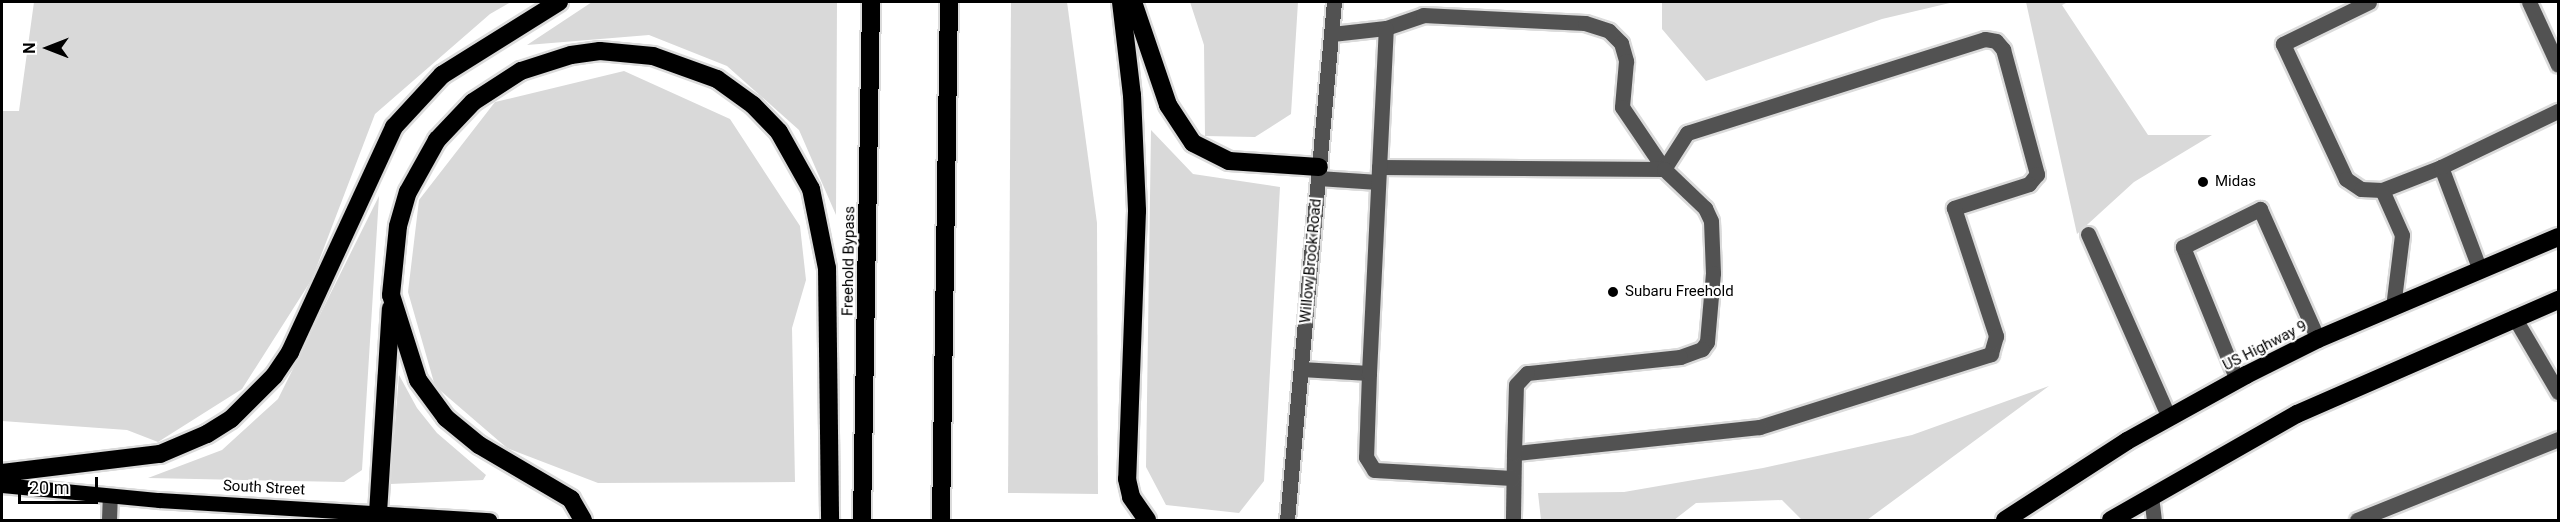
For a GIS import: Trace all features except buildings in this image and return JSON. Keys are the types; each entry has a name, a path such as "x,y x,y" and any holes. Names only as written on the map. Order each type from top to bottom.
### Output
{"highway":[{"path":"2,473 160,454 207,434 231,419 267,384 290,352 380,152 418,97 469,55 559,2"},
{"name":"Freehold Bypass","path":"862,520 871,2"},
{"path":"941,520 949,2"},
{"path":"1121,2 1132,95 1137,211 1127,479 1131,497 1147,520"},
{"path":"1133,2 1168,105 1193,143 1229,160 1319,173"},
{"path":"378,513 391,295 398,226 408,192 436,140 473,102 521,71 571,55 624,51 653,56 696,69 736,92 753,105 792,151 814,199 827,268 830,520"},
{"name":"US Highway 9","path":"2005,520 2169,418 2237,380 2318,339 2480,270 2557,234"},
{"path":"391,295 418,380 446,418 486,450 571,500 583,520"},
{"path":"2110,520 2297,414 2514,317 2559,300"}],"main road":[{"name":"South Street","path":"2,485 110,496 489,520"}],"street":[{"name":"Willow Brook Road","path":"1287,520 1335,2"},
{"path":"2369,2 2283,44 2346,179 2361,189 2382,190 2441,167 2559,111"},
{"path":"2529,2 2559,65"},
{"path":"1332,34 1386,28 1423,15 1585,23 1610,31 1621,43 1626,61 1622,107 1664,169 1705,208 1711,221 1714,254 1707,342 1692,354 1680,357 1527,373 1515,385 1513,520"},
{"path":"1386,28 1366,457 1374,470 1513,478"},
{"path":"1514,453 1759,428 1988,357 1996,348 1996,336 1954,208 2029,184 2037,174 2002,49 1996,41 1985,39 1687,133 1664,169"},
{"path":"2441,167 2480,270"},
{"path":"1319,173 1378,175 1664,169"},
{"path":"2382,190 2402,235 2393,307"},
{"path":"2237,380 2183,247 2259,209 2318,339"},
{"path":"2088,234 2169,418"},
{"path":"2514,317 2559,393"},
{"path":"1301,369 1369,374"},
{"path":"2357,520 2559,440"},
{"path":"109,520 110,496"},
{"path":"2151,496 2154,520"}],"shaded area":[{"path":"34,2 511,2 490,14 375,114 312,279 242,389 158,442 127,430 2,421 2,111 19,111"},
{"path":"592,2 837,2 836,215 799,130 727,66 649,35 527,45"},
{"path":"1011,2 1067,2 1097,223 1098,494 1008,493"},
{"path":"1190,2 1298,2 1291,114 1255,137 1205,136 1204,45"},
{"path":"1662,2 1954,2 1882,19 1706,81 1662,29"},
{"path":"2026,2 2068,2 2062,5 2148,135 2212,135 2134,182 2077,234"},
{"path":"624,71 730,119 800,226 806,280 792,328 795,482 598,483 507,448 435,386 408,292 419,200 495,102"},
{"path":"1151,130 1193,174 1280,187 1264,481 1239,513 1166,505 1146,467"},
{"path":"379,196 362,470 344,482 148,478 222,450 278,399"},
{"path":"399,375 417,408 437,433 486,475 483,480 390,484"},
{"path":"2049,386 1867,520 1802,520 1782,500 1696,503 1674,520 1541,520 1538,493 1624,492 1763,468 1912,435"}],"place":[{"name":"Midas","path":"2203,182"},
{"name":"Subaru Freehold","path":"1613,292"}]}
